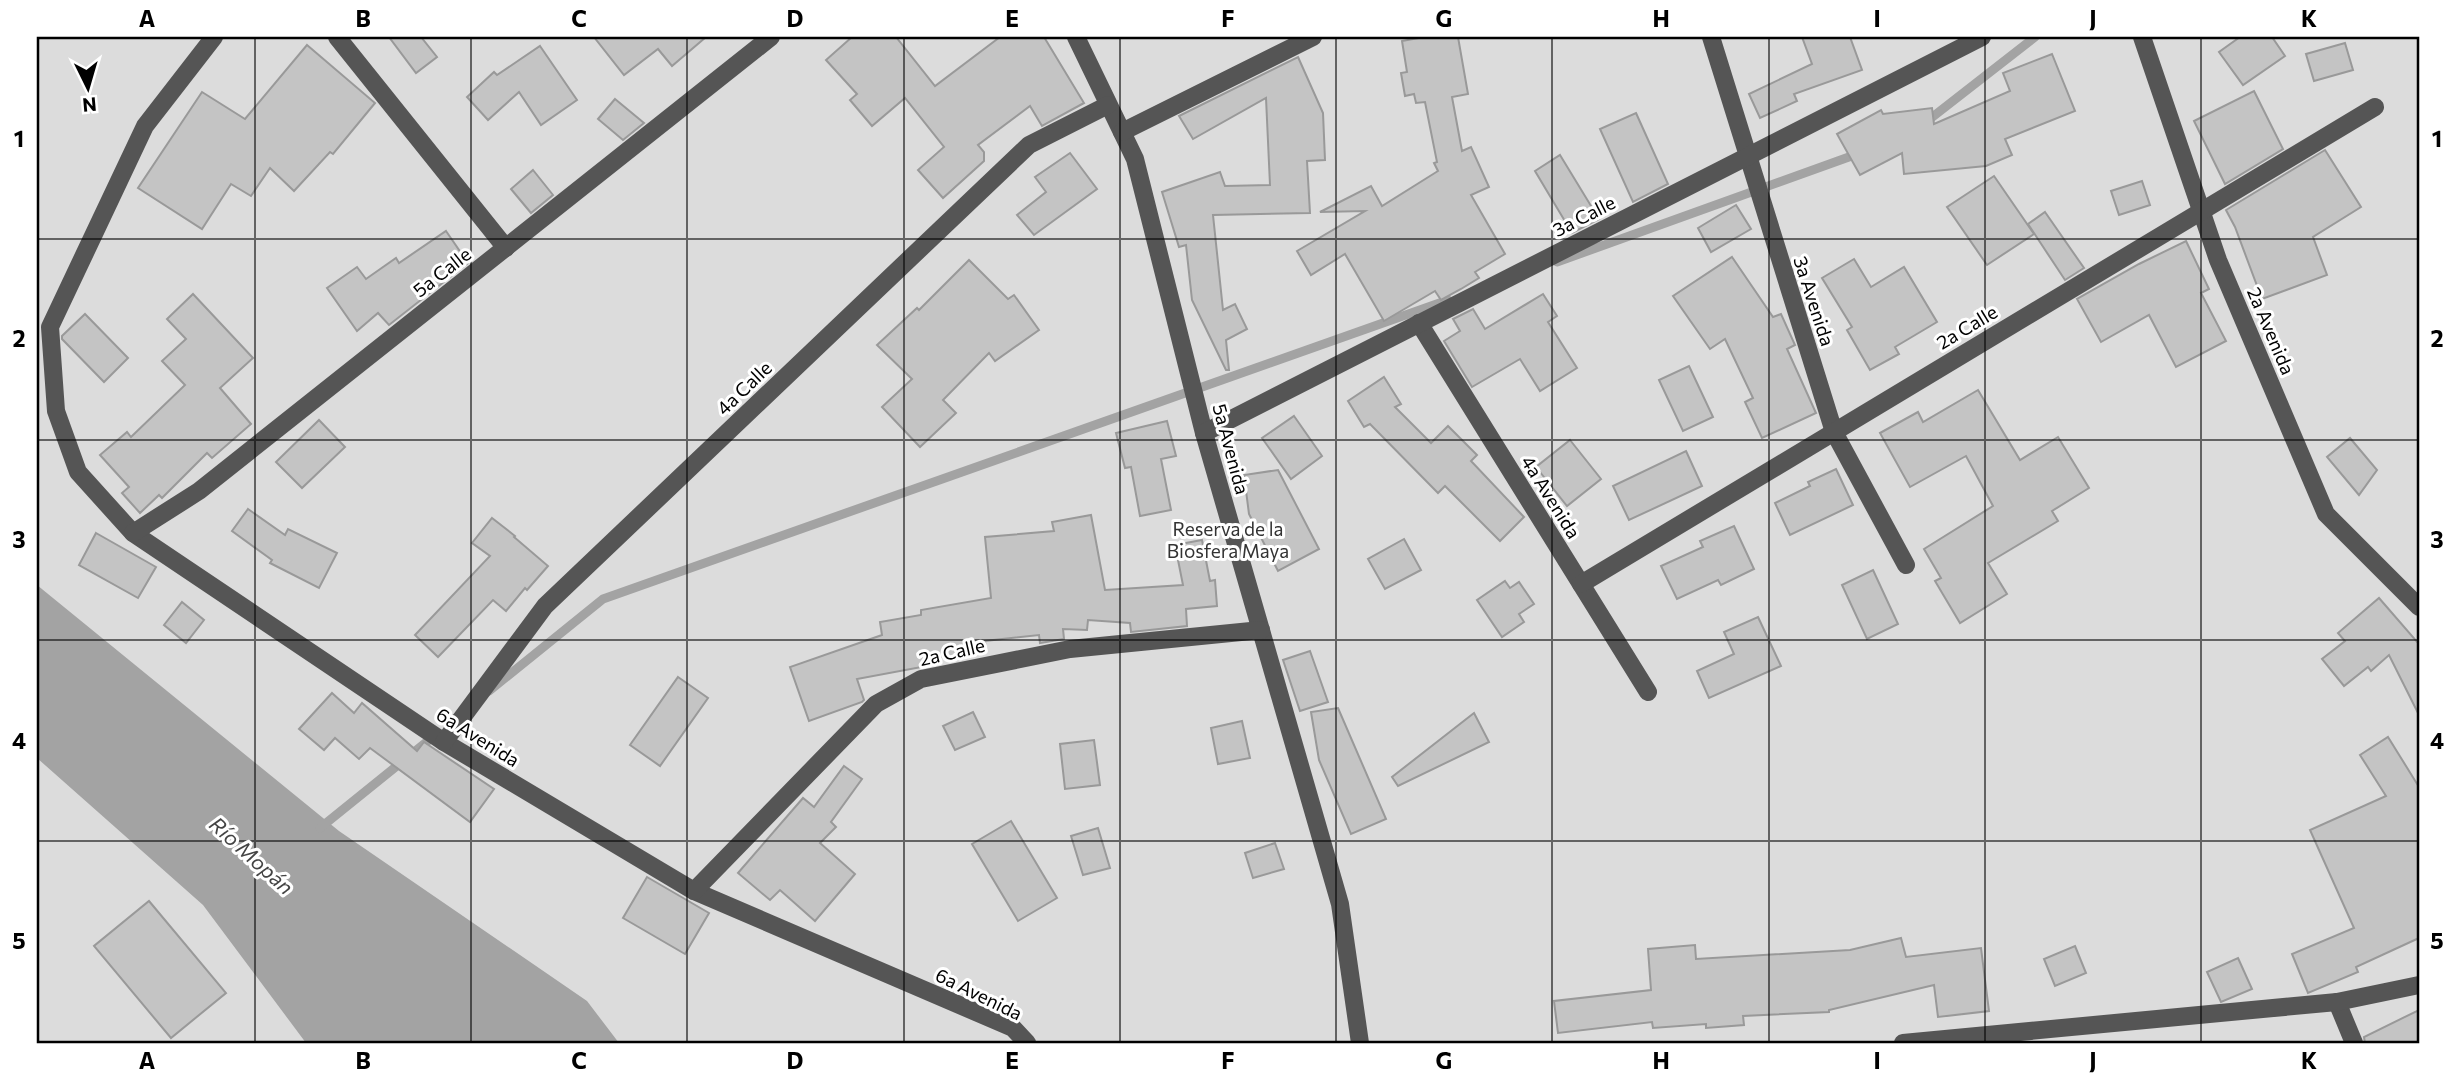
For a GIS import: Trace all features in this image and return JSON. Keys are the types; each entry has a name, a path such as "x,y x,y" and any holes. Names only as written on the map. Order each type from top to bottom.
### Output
{"street":[{"name":"6a Avenida","path":"214,37 145,126 50,327 56,411 78,472 133,533 444,742 694,891 1013,1028 1027,1043"},
{"path":"337,37 506,248"},
{"name":"5a Calle","path":"133,533 199,491 771,37"},
{"name":"5a Avenida","path":"1076,37 1135,159 1204,433 1340,904 1360,1043"},
{"path":"1122,132 1313,37"},
{"name":"3a Avenida","path":"1711,37 1834,432 1906,565"},
{"name":"3a Calle","path":"1204,433 1982,37"},
{"name":"2a Avenida","path":"2142,37 2218,260 2326,514 2419,607"},
{"name":"4a Calle","path":"444,742 555,596 1029,145 1108,104"},
{"name":"2a Calle","path":"1581,584 2375,107"},
{"name":"4a Avenida","path":"1419,323 1648,692"},
{"name":"2a Calle","path":"694,891 876,704 921,679 1070,649 1261,630"},
{"path":"1903,1043 2337,1002 2419,985"},
{"path":"2337,1002 2354,1043"}],"green space":[{"name":"Reserva de la Biosfera Maya","path":"37,37 2419,37 2419,1043 37,1043"}],"water":[{"name":"Río Mopán","path":"37,585 339,831 587,1001 619,1043 306,1043 203,905 37,758"}],"building":[{"path":"389,37 421,37 437,57 416,73"},
{"path":"594,37 706,37 672,66 658,49 624,75"},
{"path":"852,37 896,37 935,86 1000,37 1044,37 1084,103 1042,126 1030,106 978,145 984,152 984,161 943,198 918,170 944,147 905,98 872,126 850,100 857,94 826,60"},
{"path":"1424,37 1458,37 1468,94 1452,97 1462,151 1471,147 1489,187 1471,195 1505,254 1475,272 1479,278 1461,289 1441,300 1435,291 1384,321 1345,254 1311,275 1297,251 1365,211 1320,212 1371,186 1382,206 1438,171 1434,163 1437,162 1425,102 1416,103 1414,94 1405,96 1401,73 1407,72 1402,41"},
{"path":"1802,37 1850,37 1862,70 1794,94 1797,101 1760,118 1749,94 1812,64"},
{"path":"2240,37 2272,37 2285,56 2243,85 2219,52"},
{"path":"2345,43 2353,70 2314,81 2306,54"},
{"path":"307,45 375,103 333,154 330,152 294,191 270,168 251,196 231,184 202,229 138,188 202,92 245,119"},
{"path":"540,46 577,100 541,125 519,92 488,120 467,97 494,72 497,75"},
{"path":"2052,54 2075,111 2005,139 2012,155 1986,166 1904,174 1902,153 1860,175 1837,134 1881,110 1883,114 1932,108 1934,124 2010,91 2003,73"},
{"path":"1298,57 1323,113 1325,160 1307,161 1310,213 1213,215 1223,310 1235,304 1247,329 1226,340 1229,370 1226,370 1192,300 1186,245 1179,247 1162,192 1220,172 1225,186 1270,185 1266,98 1193,139 1179,116"},
{"path":"2254,91 2283,149 2225,184 2194,121"},
{"path":"615,99 644,123 623,140 598,119"},
{"path":"1636,113 1668,184 1633,202 1600,129"},
{"path":"2325,150 2361,207 2313,237 2327,275 2262,299 2226,210"},
{"path":"1070,153 1097,189 1034,235 1017,215 1046,192 1035,177"},
{"path":"1560,155 1599,219 1572,233 1535,171"},
{"path":"533,170 553,195 531,213 511,189"},
{"path":"1994,176 2034,234 1987,265 1947,207"},
{"path":"2142,181 2150,205 2119,215 2111,191"},
{"path":"1736,205 1751,229 1711,252 1698,228"},
{"path":"2045,212 2084,268 2065,280 2028,224"},
{"path":"446,231 468,263 389,325 378,313 357,331 327,288 357,267 366,279 396,258 399,263"},
{"path":"2186,241 2209,289 2201,293 2226,341 2176,367 2149,315 2101,342 2077,299"},
{"path":"1732,257 1773,317 1781,314 1795,345 1787,349 1816,413 1762,438 1745,402 1753,398 1725,339 1710,349 1673,296"},
{"path":"1854,259 1871,287 1904,267 1937,322 1895,347 1899,354 1870,370 1847,330 1852,327 1822,278"},
{"path":"969,260 1008,299 1014,295 1039,330 995,361 989,353 943,400 956,413 920,447 882,407 912,379 877,345 917,308 919,310"},
{"path":"193,294 253,358 220,388 251,424 212,458 207,453 162,498 159,495 140,513 122,493 129,487 100,455 127,432 131,437 185,385 162,361 186,339 167,319"},
{"path":"1543,294 1557,316 1548,322 1577,368 1540,391 1520,359 1472,387 1444,341 1460,331 1453,319 1473,309 1485,329"},
{"path":"85,314 128,358 104,382 62,339"},
{"path":"1689,366 1713,417 1683,431 1659,380"},
{"path":"1384,377 1401,404 1395,407 1431,443 1448,426 1477,455 1471,461 1524,517 1500,541 1445,486 1438,493 1370,424 1364,427 1348,401"},
{"path":"1978,390 2020,460 2058,437 2089,488 2052,511 2058,521 1988,563 2007,594 1960,623 1935,581 1941,578 1924,549 1993,506 1966,456 1910,487 1880,433 1918,412 1923,422"},
{"path":"1294,416 1322,456 1291,479 1262,438"},
{"path":"319,420 345,447 302,488 276,462"},
{"path":"1167,421 1176,456 1161,459 1171,510 1140,516 1131,467 1125,468 1116,433"},
{"path":"2350,438 2377,470 2359,495 2327,457"},
{"path":"1570,440 1601,479 1567,506 1536,467"},
{"path":"1686,451 1702,486 1629,520 1613,486"},
{"path":"1836,469 1853,505 1790,535 1775,503 1810,486 1808,482"},
{"path":"1278,470 1319,549 1278,571 1249,514 1244,475"},
{"path":"248,509 285,535 288,529 337,553 319,588 270,563 272,560 232,531"},
{"path":"1091,515 1105,590 1183,585 1175,545 1202,540 1210,581 1215,580 1217,606 1186,609 1187,626 1131,632 1130,623 1088,620 1087,630 1063,629 1064,639 1040,643 1039,635 985,641 986,650 926,660 927,666 857,679 864,700 862,702 809,721 790,667 882,635 880,622 921,615 921,610 991,598 985,537 1054,531 1052,522"},
{"path":"492,518 548,566 506,611 493,600 438,657 415,635 490,556 472,543"},
{"path":"1734,526 1754,569 1721,585 1718,580 1677,599 1661,566 1703,547 1700,541"},
{"path":"96,533 156,567 138,598 79,565"},
{"path":"1404,539 1421,570 1385,589 1368,559"},
{"path":"1873,570 1898,624 1867,639 1842,585"},
{"path":"1505,581 1510,588 1519,582 1534,604 1519,614 1524,622 1502,637 1477,600"},
{"path":"2379,598 2419,644 2419,715 2389,655 2371,671 2368,667 2344,686 2322,659 2345,641 2338,633"},
{"path":"182,602 204,620 186,643 164,625"},
{"path":"1758,617 1781,666 1709,698 1697,671 1734,654 1724,632"},
{"path":"1310,651 1328,702 1300,711 1283,660"},
{"path":"678,677 708,698 660,766 630,745"},
{"path":"332,693 354,713 362,703 417,751 424,742 494,789 470,822 370,748 359,759 335,738 324,750 299,729"},
{"path":"1338,708 1386,819 1351,834 1319,760 1311,712"},
{"path":"973,712 985,737 955,750 943,726"},
{"path":"1474,713 1489,742 1398,786 1392,777"},
{"path":"1242,721 1250,758 1218,764 1211,728"},
{"path":"2388,737 2419,787 2419,938 2356,967 2358,972 2308,993 2292,954 2354,928 2310,830 2386,796 2360,755"},
{"path":"1094,740 1100,785 1065,789 1060,744"},
{"path":"844,766 862,779 831,822 836,827 820,843 855,874 815,921 780,890 770,900 738,873 803,798 814,807"},
{"path":"1011,821 1057,898 1018,921 972,844"},
{"path":"1098,828 1110,868 1083,875 1071,836"},
{"path":"1275,843 1284,869 1253,878 1245,853"},
{"path":"647,877 709,913 685,954 623,918"},
{"path":"149,901 226,993 171,1038 94,946"},
{"path":"1901,938 1906,957 1981,948 1989,1011 1938,1017 1934,985 1829,1012 1743,1016 1744,1025 1706,1028 1706,1024 1653,1028 1652,1022 1558,1033 1554,1001 1651,990 1648,949 1695,945 1696,959 1850,950"},
{"path":"2075,946 2086,973 2055,986 2044,959"},
{"path":"2238,958 2252,989 2221,1002 2207,972"},
{"path":"2419,1010 2419,1043 2365,1043 2364,1037"}],"waterway":[{"path":"1926,122 2035,37"},
{"path":"1557,262 1860,153"},
{"path":"489,691 603,599 1448,300"},
{"path":"320,828 429,740"}]}
